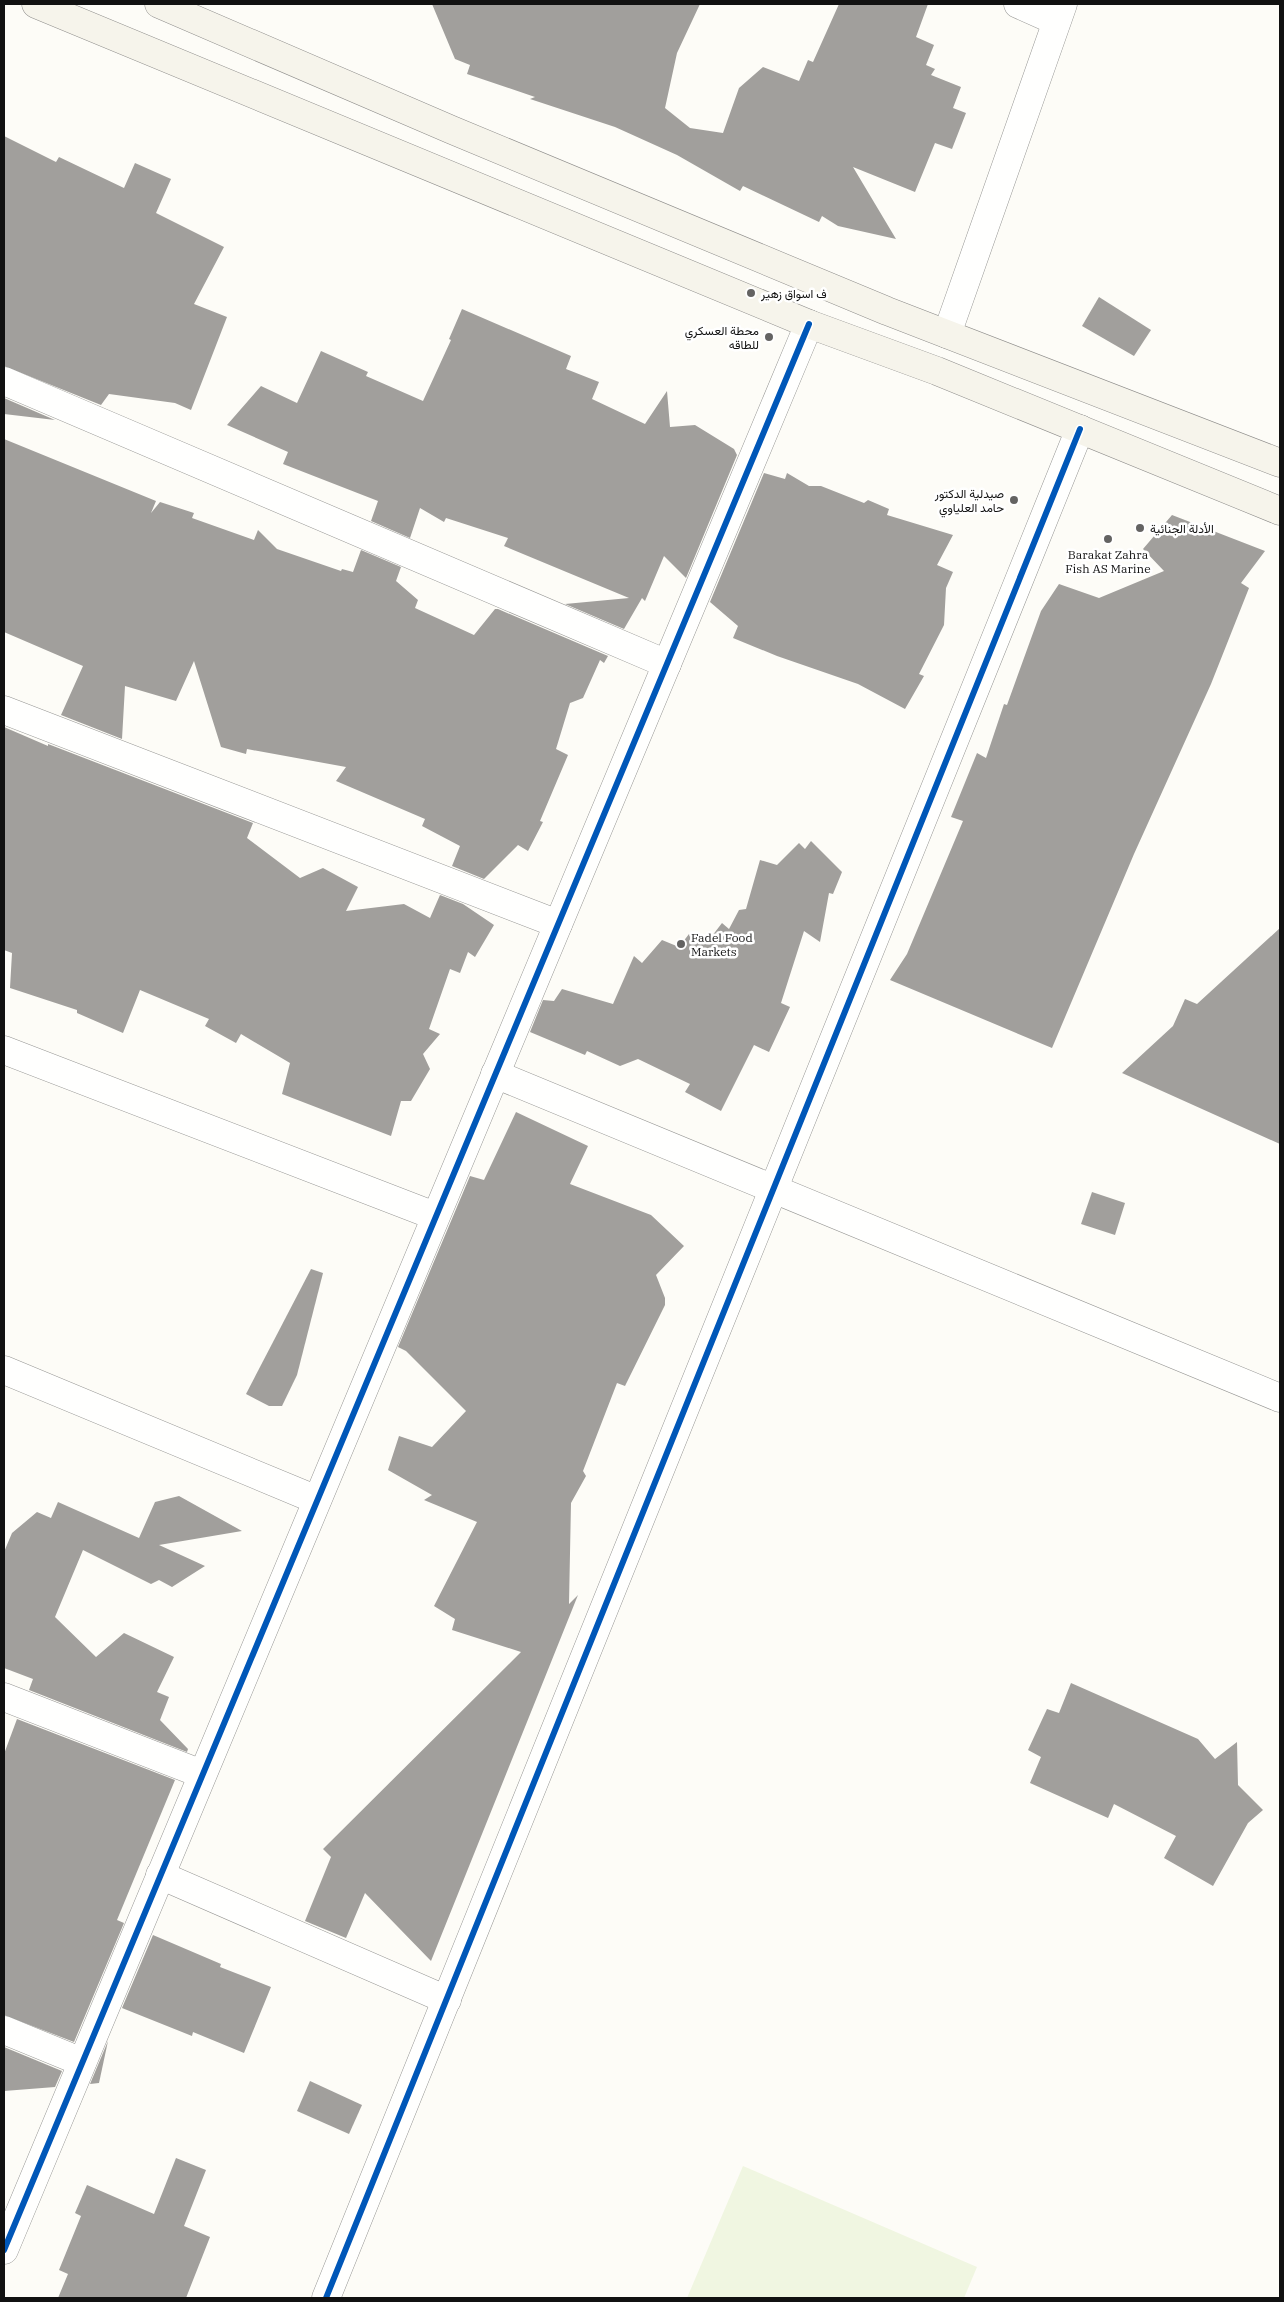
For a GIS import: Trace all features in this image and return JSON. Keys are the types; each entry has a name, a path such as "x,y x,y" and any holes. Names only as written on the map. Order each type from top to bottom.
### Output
{"street":[{"path":"36,4 809,324 937,371 1280,511"},
{"path":"159,4 568,179 947,334 1280,463"},
{"path":"947,334 1059,12 1018,4"},
{"path":"429,166 440,166 450,161 456,151 457,140 452,130"},
{"path":"546,215 539,205 538,193 544,182 556,176 568,179"},
{"path":"4,2250 809,324"},
{"path":"4,381 667,664"},
{"path":"326,2298 772,1188 1080,429"},
{"path":"4,710 558,924"},
{"path":"4,1050 435,1216"},
{"path":"495,1074 1280,1398"},
{"path":"4,1370 317,1500"},
{"path":"4,1697 202,1774"},
{"path":"160,1876 447,2000"},
{"path":"4,2030 82,2062"}],"green space":[{"path":"743,2166 977,2267 964,2298 687,2298"}],"building":[{"path":"432,4 700,4 677,53 665,108 690,128 723,133 739,88 763,67 799,81 808,60 813,62 839,4 928,4 916,37 934,45 926,65 935,69 931,75 961,87 953,108 966,113 952,149 935,143 915,192 853,167 896,239 838,226 822,216 819,222 743,186 740,191 677,155 615,127 530,99 535,97 467,74 470,65 455,59"},
{"path":"4,136 56,162 59,157 124,188 135,163 171,179 156,213 224,247 194,304 227,317 191,410 175,403 109,394 101,405 4,366"},
{"path":"1099,297 1151,330 1134,356 1082,326"},
{"path":"462,309 571,356 566,369 599,382 592,399 645,424 667,391 670,427 695,425 734,449 737,455 686,578 664,556 645,601 642,598 624,629 565,604 629,598 504,546 508,538 446,518 444,522 420,508 410,538 371,521 378,501 283,464 288,452 227,425 261,386 297,403 321,351 368,372 366,376 423,401 451,340 449,339"},
{"path":"4,398 55,420 4,414"},
{"path":"4,439 156,501 151,513 160,502 194,513 192,518 254,540 258,530 277,549 341,571 342,569 353,572 361,550 401,567 396,581 418,600 415,608 474,635 495,609 498,609 608,656 604,663 600,660 583,698 570,703 556,749 568,755 540,821 543,822 528,851 518,845 484,879 452,866 460,846 422,826 425,819 336,781 346,767 247,749 246,754 221,747 194,661 176,701 125,686 122,739 61,715 83,666 4,632"},
{"path":"764,473 785,479 787,473 809,486 821,486 864,503 868,500 889,509 887,515 953,535 937,565 953,572 946,588 944,625 919,674 924,676 905,709 858,684 777,656 733,638 738,626 710,602"},
{"path":"1172,515 1265,551 1241,583 1249,588 1211,684 1134,854 1052,1048 890,980 907,954 963,821 951,817 977,753 986,758 1004,704 1007,705 1041,611 1059,584 1099,598 1164,571 1143,549"},
{"path":"4,727 48,746 48,744 253,823 247,838 300,878 323,868 358,887 346,911 404,904 430,918 440,895 463,904 494,925 475,957 468,952 460,973 450,969 429,1029 440,1034 423,1054 430,1069 411,1101 401,1101 391,1136 282,1094 290,1063 241,1034 236,1043 205,1026 209,1019 140,990 123,1033 77,1013 77,1010 10,988 12,953 4,950"},
{"path":"811,841 842,872 833,894 829,893 820,942 804,931 781,1003 790,1007 769,1052 754,1045 721,1111 685,1092 690,1084 638,1059 620,1066 587,1051 585,1055 530,1032 543,1000 554,1001 562,989 613,1004 634,956 642,963 662,940 679,947 689,934 712,936 722,923 729,929 739,910 746,909 760,860 777,865 799,843 805,849"},
{"path":"1280,928 1280,1144 1122,1073 1173,1026 1185,999 1197,1004"},
{"path":"516,1112 588,1146 570,1184 651,1215 684,1246 656,1275 665,1298 665,1305 625,1386 617,1383 583,1471 586,1476 571,1503 569,1604 578,1595 431,1961 365,1893 346,1938 305,1921 331,1857 323,1849 521,1652 452,1630 455,1619 434,1606 477,1522 424,1500 432,1495 388,1470 399,1436 432,1447 466,1411 406,1351 398,1347 470,1176 484,1180"},
{"path":"1092,1192 1125,1203 1115,1235 1081,1224"},
{"path":"311,1269 323,1273 297,1375 282,1406 269,1406 246,1394"},
{"path":"179,1496 242,1531 159,1545 205,1566 172,1587 159,1580 151,1584 83,1550 55,1617 96,1657 124,1633 174,1657 157,1692 169,1697 160,1720 188,1749 187,1752 29,1690 33,1679 4,1668 4,1552 12,1533 37,1512 51,1518 58,1502 139,1538 155,1502"},
{"path":"1071,1683 1198,1739 1215,1759 1237,1742 1238,1785 1263,1810 1248,1823 1213,1886 1164,1858 1176,1836 1114,1804 1108,1818 1030,1783 1041,1757 1028,1750 1047,1709 1059,1713"},
{"path":"17,1719 175,1780 117,1920 124,1923 74,2042 4,2015 4,1754"},
{"path":"153,1935 221,1964 220,1967 271,1987 244,2053 193,2032 192,2036 122,2008"},
{"path":"108,2041 99,2083 90,2084"},
{"path":"4,2047 62,2071 55,2087 4,2091"},
{"path":"310,2081 362,2105 349,2134 297,2111"},
{"path":"176,2158 206,2170 184,2226 210,2237 186,2298 58,2298 68,2274 59,2270 81,2216 75,2213 87,2185 154,2214"}],"cycle path":[{"path":"4,2250 809,324"},
{"path":"326,2298 1080,429"}],"place":[{"name":"ف اسواق زهير","path":"751,293"},
{"name":"محطة العسكري للطاقه","path":"769,337"},
{"name":"صيدلية الدكتور حامد العلياوي","path":"1014,500"},
{"name":"الأدلة الجنائية","path":"1140,528"},
{"name":"Barakat Zahra Fish AS Marine","path":"1108,539"},
{"name":"Fadel Food Markets","path":"681,944"}]}
